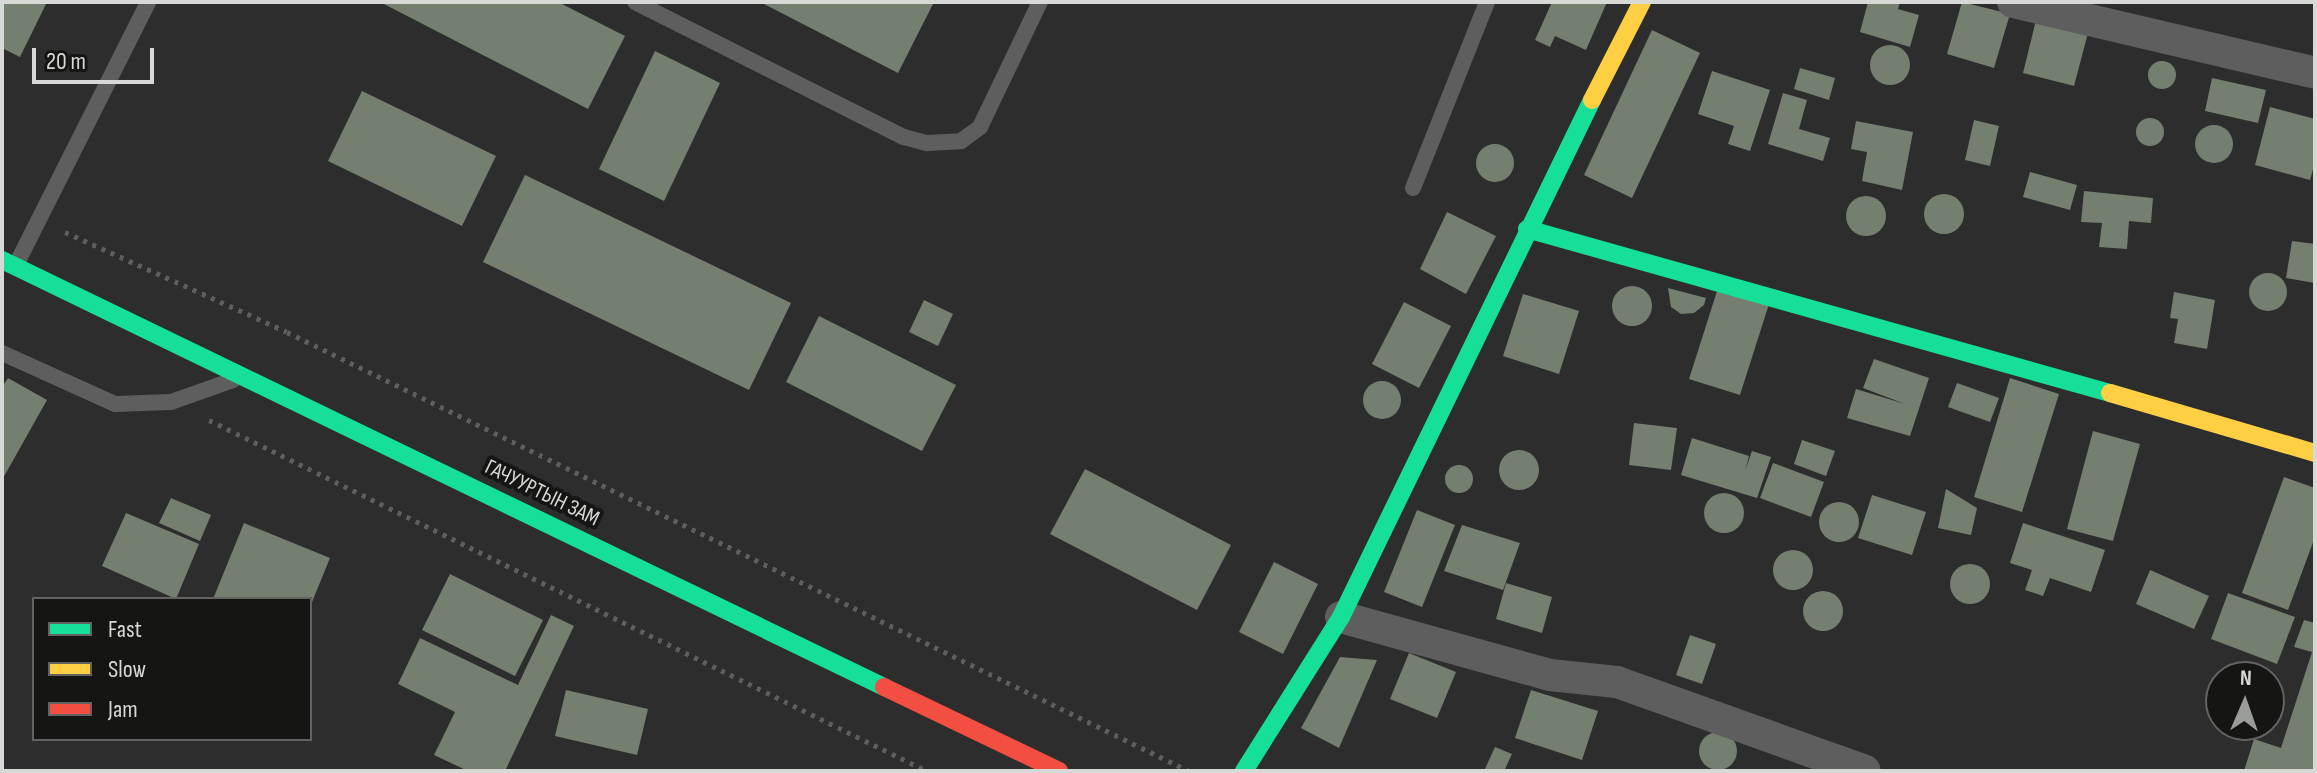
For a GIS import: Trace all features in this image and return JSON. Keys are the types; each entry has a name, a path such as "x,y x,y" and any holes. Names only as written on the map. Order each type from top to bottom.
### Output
{"main road":[{"path":"1244,771 1341,617 1527,229 1642,2"},
{"path":"1527,229 1778,297 2315,453"},
{"name":"ГАЧУУРТЫН ЗАМ","path":"9,264 1059,771"}],"street":[{"path":"2013,2 2315,73"},
{"path":"1341,617 1550,675 1617,682 1865,771"}],"lane":[{"path":"9,264 39,220 148,2"},
{"path":"635,2 904,137 927,143 961,141 980,127 1040,2"},
{"path":"1413,188 1487,2"},
{"path":"2,353 115,404 171,402 244,376"}],"path":[{"path":"39,220 287,332 1189,771"},
{"path":"171,402 927,771"}],"building":[{"path":"2,2 47,2 20,57 2,48"},
{"path":"380,2 558,2 625,36 588,109"},
{"path":"760,2 934,2 898,73"},
{"path":"1552,2 1607,2 1586,50 1555,36 1550,47 1535,40"},
{"path":"1868,2 1900,2 1898,9 1919,15 1910,47 1860,32"},
{"path":"1962,2 2010,14 1994,68 1947,54"},
{"path":"2036,20 2088,33 2074,86 2023,73"},
{"path":"1652,30 1700,53 1632,198 1584,175"},
{"path":"1890,45 1904,51 1910,65 1904,79 1890,85 1876,79 1870,65 1876,51"},
{"path":"655,51 720,83 664,201 599,169"},
{"path":"2162,61 2172,65 2176,75 2172,85 2162,89 2152,85 2148,75 2152,65"},
{"path":"1800,68 1835,78 1829,100 1794,89"},
{"path":"1712,71 1770,90 1750,151 1728,144 1734,126 1698,114"},
{"path":"2212,78 2266,90 2258,123 2205,111"},
{"path":"362,91 496,156 462,226 328,161"},
{"path":"1783,93 1807,100 1799,129 1830,138 1823,161 1768,144"},
{"path":"2270,107 2315,119 2315,162 2310,180 2255,165"},
{"path":"2150,118 2160,122 2164,132 2160,142 2150,146 2140,142 2136,132 2140,122"},
{"path":"1974,120 1999,126 1990,166 1965,160"},
{"path":"1856,121 1913,132 1902,190 1862,181 1867,152 1851,149"},
{"path":"2214,125 2227,131 2233,144 2227,157 2214,163 2201,157 2195,144 2201,131"},
{"path":"1495,144 1508,150 1514,163 1508,176 1495,182 1482,176 1476,163 1482,150"},
{"path":"2030,172 2077,185 2070,210 2023,197"},
{"path":"525,175 791,303 749,390 483,262"},
{"path":"2084,191 2153,198 2151,223 2129,221 2127,249 2099,247 2102,223 2081,222"},
{"path":"1944,194 1958,200 1964,214 1958,228 1944,234 1930,228 1924,214 1930,200"},
{"path":"1866,196 1880,202 1886,216 1880,230 1866,236 1852,230 1846,216 1852,202"},
{"path":"1447,212 1496,236 1466,294 1420,269"},
{"path":"2292,241 2315,244 2315,283 2286,278"},
{"path":"2268,273 2281,279 2287,292 2281,305 2268,311 2255,305 2249,292 2255,279"},
{"path":"1632,286 1646,292 1652,306 1646,320 1632,326 1618,320 1612,306 1618,292"},
{"path":"1668,288 1706,298 1704,305 1694,313 1681,314 1671,307"},
{"path":"1718,288 1769,304 1740,395 1689,379"},
{"path":"2174,292 2215,300 2207,349 2174,343 2178,319 2170,318"},
{"path":"1523,294 1579,311 1559,374 1503,356"},
{"path":"924,300 953,314 938,346 909,332"},
{"path":"1404,302 1451,326 1419,388 1372,364"},
{"path":"819,316 956,385 922,451 786,382"},
{"path":"1874,359 1929,378 1910,436 1847,418 1856,389 1905,404 1863,388"},
{"path":"8,378 47,400 2,480 2,387"},
{"path":"2010,378 2059,394 2022,512 1974,497"},
{"path":"1382,381 1395,387 1401,400 1395,413 1382,419 1369,413 1363,400 1369,387"},
{"path":"1957,383 1999,398 1990,422 1948,407"},
{"path":"1634,423 1677,428 1671,470 1629,465"},
{"path":"2093,431 2140,444 2113,541 2067,529"},
{"path":"1692,438 1749,456 1745,471 1752,451 1771,457 1757,498 1681,475"},
{"path":"1802,440 1835,451 1826,476 1794,464"},
{"path":"1519,450 1533,456 1539,470 1533,484 1519,490 1505,484 1499,470 1505,456"},
{"path":"1773,463 1824,482 1811,517 1760,498"},
{"path":"1459,465 1469,469 1473,479 1469,489 1459,493 1449,489 1445,479 1449,469"},
{"path":"1085,469 1231,545 1197,610 1050,534"},
{"path":"2284,477 2315,488 2315,537 2288,610 2242,593"},
{"path":"1946,489 1977,508 1971,535 1938,528"},
{"path":"1724,493 1738,499 1744,513 1738,527 1724,533 1710,527 1704,513 1710,499"},
{"path":"1872,495 1926,512 1912,555 1858,538"},
{"path":"171,498 211,515 200,541 159,523"},
{"path":"1839,502 1853,508 1859,522 1853,536 1839,542 1825,536 1819,522 1825,508"},
{"path":"1417,510 1455,525 1422,607 1384,592"},
{"path":"126,513 199,544 177,597 102,566"},
{"path":"244,523 330,558 312,602 312,597 214,597"},
{"path":"2023,523 2105,550 2091,592 2050,578 2043,596 2025,590 2032,570 2010,563"},
{"path":"1462,525 1520,543 1503,590 1444,571"},
{"path":"1793,550 1807,556 1813,570 1807,584 1793,590 1779,584 1773,570 1779,556"},
{"path":"1274,562 1318,584 1283,654 1239,632"},
{"path":"1970,564 1984,570 1990,584 1984,598 1970,604 1956,598 1950,584 1956,570"},
{"path":"2150,570 2209,596 2194,629 2136,604"},
{"path":"450,574 543,620 515,676 422,630"},
{"path":"1506,583 1552,597 1542,633 1496,619"},
{"path":"1823,591 1837,597 1843,611 1837,625 1823,631 1809,625 1803,611 1809,597"},
{"path":"2228,593 2295,617 2278,661 2269,661 2211,639"},
{"path":"551,615 574,626 505,771 468,771 434,755 455,712 398,684 420,638 518,685"},
{"path":"2304,620 2315,623 2315,771 2244,771 2253,741 2281,748 2285,741 2312,652 2294,647"},
{"path":"1690,635 1716,644 1702,684 1676,675"},
{"path":"1409,653 1456,672 1437,718 1390,699"},
{"path":"1340,657 1377,660 1339,748 1301,728"},
{"path":"566,690 648,709 637,755 555,736"},
{"path":"1531,690 1598,711 1582,760 1515,738"},
{"path":"1718,732 1731,738 1737,751 1731,764 1718,770 1705,764 1699,751 1705,738"},
{"path":"1495,747 1512,754 1504,771 1484,771"}],"traffic: fast":[{"path":"1244,771 1341,617 1592,100"},
{"path":"1527,229 2110,393"},
{"path":"2,260 884,687"}],"traffic: slow":[{"path":"1592,100 1642,2"},
{"path":"2110,393 2315,453"}],"traffic: jam":[{"path":"884,687 1059,771"}]}
